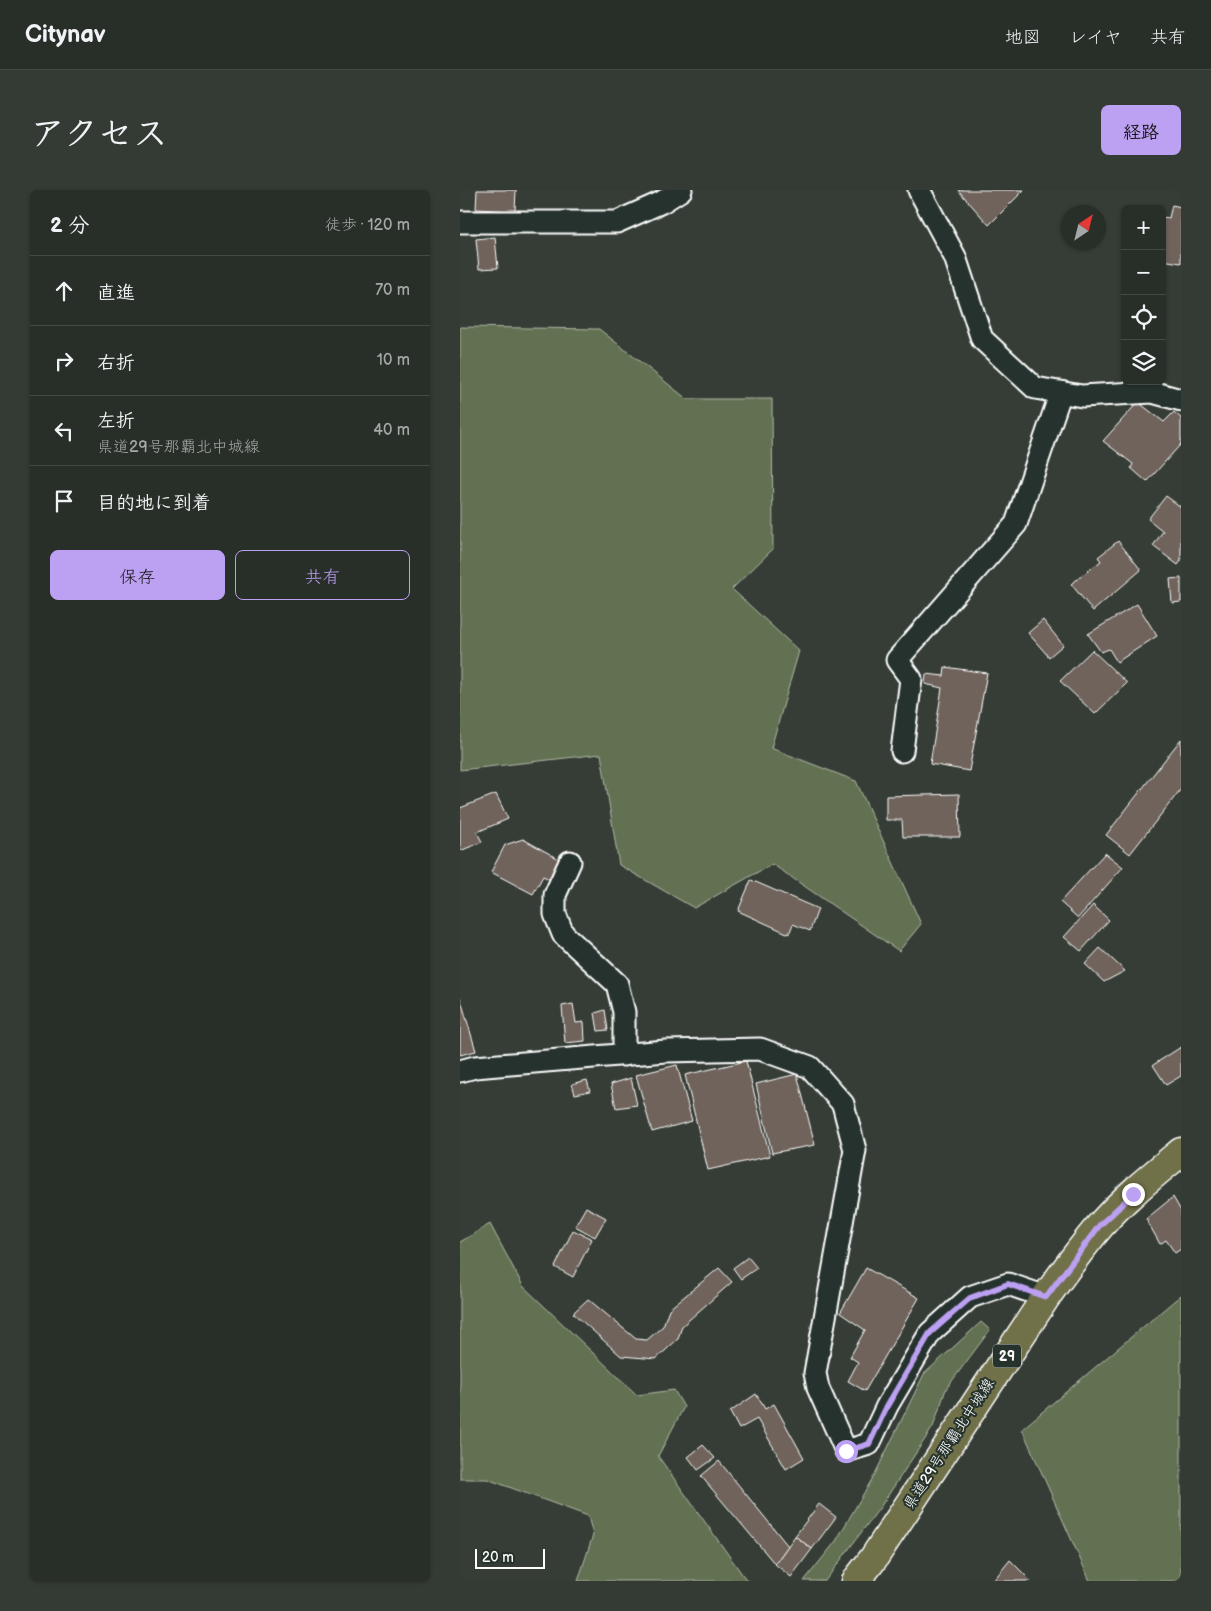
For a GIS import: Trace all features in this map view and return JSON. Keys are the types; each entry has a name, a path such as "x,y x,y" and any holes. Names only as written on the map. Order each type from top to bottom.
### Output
{"main road":[{"name":"県道29号那覇北中城線","path":"856,1581 873,1559 1046,1297 1099,1226 1181,1152"}],"street":[{"path":"460,222 617,222 662,202 681,190"},
{"path":"919,190 955,257 982,339 1035,388 1082,396 1152,392 1181,400"},
{"path":"902,751 911,679 897,660 1016,524 1062,392"},
{"path":"570,862 555,895 555,914 563,934 617,984 624,1012 624,1055"},
{"path":"460,1071 475,1067 666,1051 760,1049 810,1068 843,1104 855,1150 815,1373 818,1388 846,1451 869,1444 887,1406 930,1333 970,1298 1008,1284 1046,1297"}],"green space":[{"path":"460,327 599,329 687,399 772,399 773,549 732,589 799,651 771,748 856,781 921,924 899,951 772,864 694,908 619,865 601,754 460,770"},
{"path":"490,1224 523,1286 637,1395 674,1390 684,1407 658,1456 747,1581 578,1581 593,1535 588,1516 487,1479 460,1479 460,1242"},
{"path":"1181,1295 1181,1581 1090,1581 1022,1429"},
{"path":"981,1322 990,1330 946,1389 933,1427 881,1506 825,1581 804,1581 836,1541 875,1474 924,1374"}],"building":[{"path":"477,190 516,190 515,211 476,209"},
{"path":"958,190 1024,190 989,225"},
{"path":"1172,205 1181,207 1181,263 1166,261 1166,218 1169,218"},
{"path":"495,237 498,268 479,269 476,239"},
{"path":"1138,402 1164,422 1174,412 1181,418 1181,444 1147,482 1131,468 1133,464 1103,441"},
{"path":"1166,496 1181,507 1181,561 1178,565 1153,546 1163,531 1148,519"},
{"path":"1118,541 1141,570 1093,611 1071,584 1101,561 1098,557"},
{"path":"1181,578 1181,602 1172,603 1170,579"},
{"path":"1137,604 1157,636 1117,662 1109,649 1101,652 1088,634"},
{"path":"1043,620 1063,645 1049,657 1028,633"},
{"path":"1092,650 1127,683 1095,714 1060,681"},
{"path":"945,667 987,673 969,771 930,764 942,688 925,684 926,674 944,676"},
{"path":"1181,739 1181,789 1130,854 1106,835"},
{"path":"496,794 508,819 477,832 482,842 460,851 460,808"},
{"path":"959,794 960,837 903,837 902,820 886,820 886,796"},
{"path":"523,839 559,859 549,879 543,876 533,894 491,872 505,845"},
{"path":"1105,853 1123,867 1078,918 1060,902"},
{"path":"751,880 818,909 810,931 793,924 789,934 738,911"},
{"path":"1093,905 1109,920 1081,951 1064,937"},
{"path":"1100,948 1125,971 1104,982 1085,964"},
{"path":"460,997 476,1051 460,1055"},
{"path":"573,1004 576,1023 584,1022 585,1041 565,1043 562,1006"},
{"path":"605,1010 608,1030 598,1031 595,1013"},
{"path":"1181,1047 1181,1076 1166,1085 1153,1065"},
{"path":"746,1061 770,1156 708,1170 685,1075"},
{"path":"677,1065 692,1121 652,1132 636,1075"},
{"path":"797,1074 815,1145 772,1153 756,1084"},
{"path":"631,1078 637,1105 616,1108 611,1084"},
{"path":"587,1080 590,1091 575,1094 572,1084"},
{"path":"1173,1197 1181,1211 1181,1249 1175,1253 1166,1240 1160,1244 1146,1219"},
{"path":"586,1207 606,1218 595,1237 575,1226"},
{"path":"573,1230 592,1239 573,1277 555,1267"},
{"path":"748,1257 757,1268 741,1279 733,1268"},
{"path":"719,1268 732,1282 682,1326 678,1339 656,1359 621,1356 573,1313 588,1299 636,1339 647,1340 663,1326 669,1309"},
{"path":"866,1268 919,1298 865,1391 848,1381 858,1362 850,1357 865,1330 840,1313"},
{"path":"756,1394 765,1409 774,1404 804,1458 786,1469 757,1419 739,1429 730,1412"},
{"path":"703,1445 715,1458 698,1470 688,1457"},
{"path":"719,1461 788,1546 775,1564 701,1476"},
{"path":"819,1504 836,1517 812,1549 795,1536"},
{"path":"795,1536 812,1549 791,1577 775,1564"},
{"path":"1010,1560 1031,1581 993,1581"}],"route":[{"path":"846,1451 869,1444 887,1406 930,1333 970,1298 1008,1284 1046,1297 1099,1226 1133,1194"}]}
